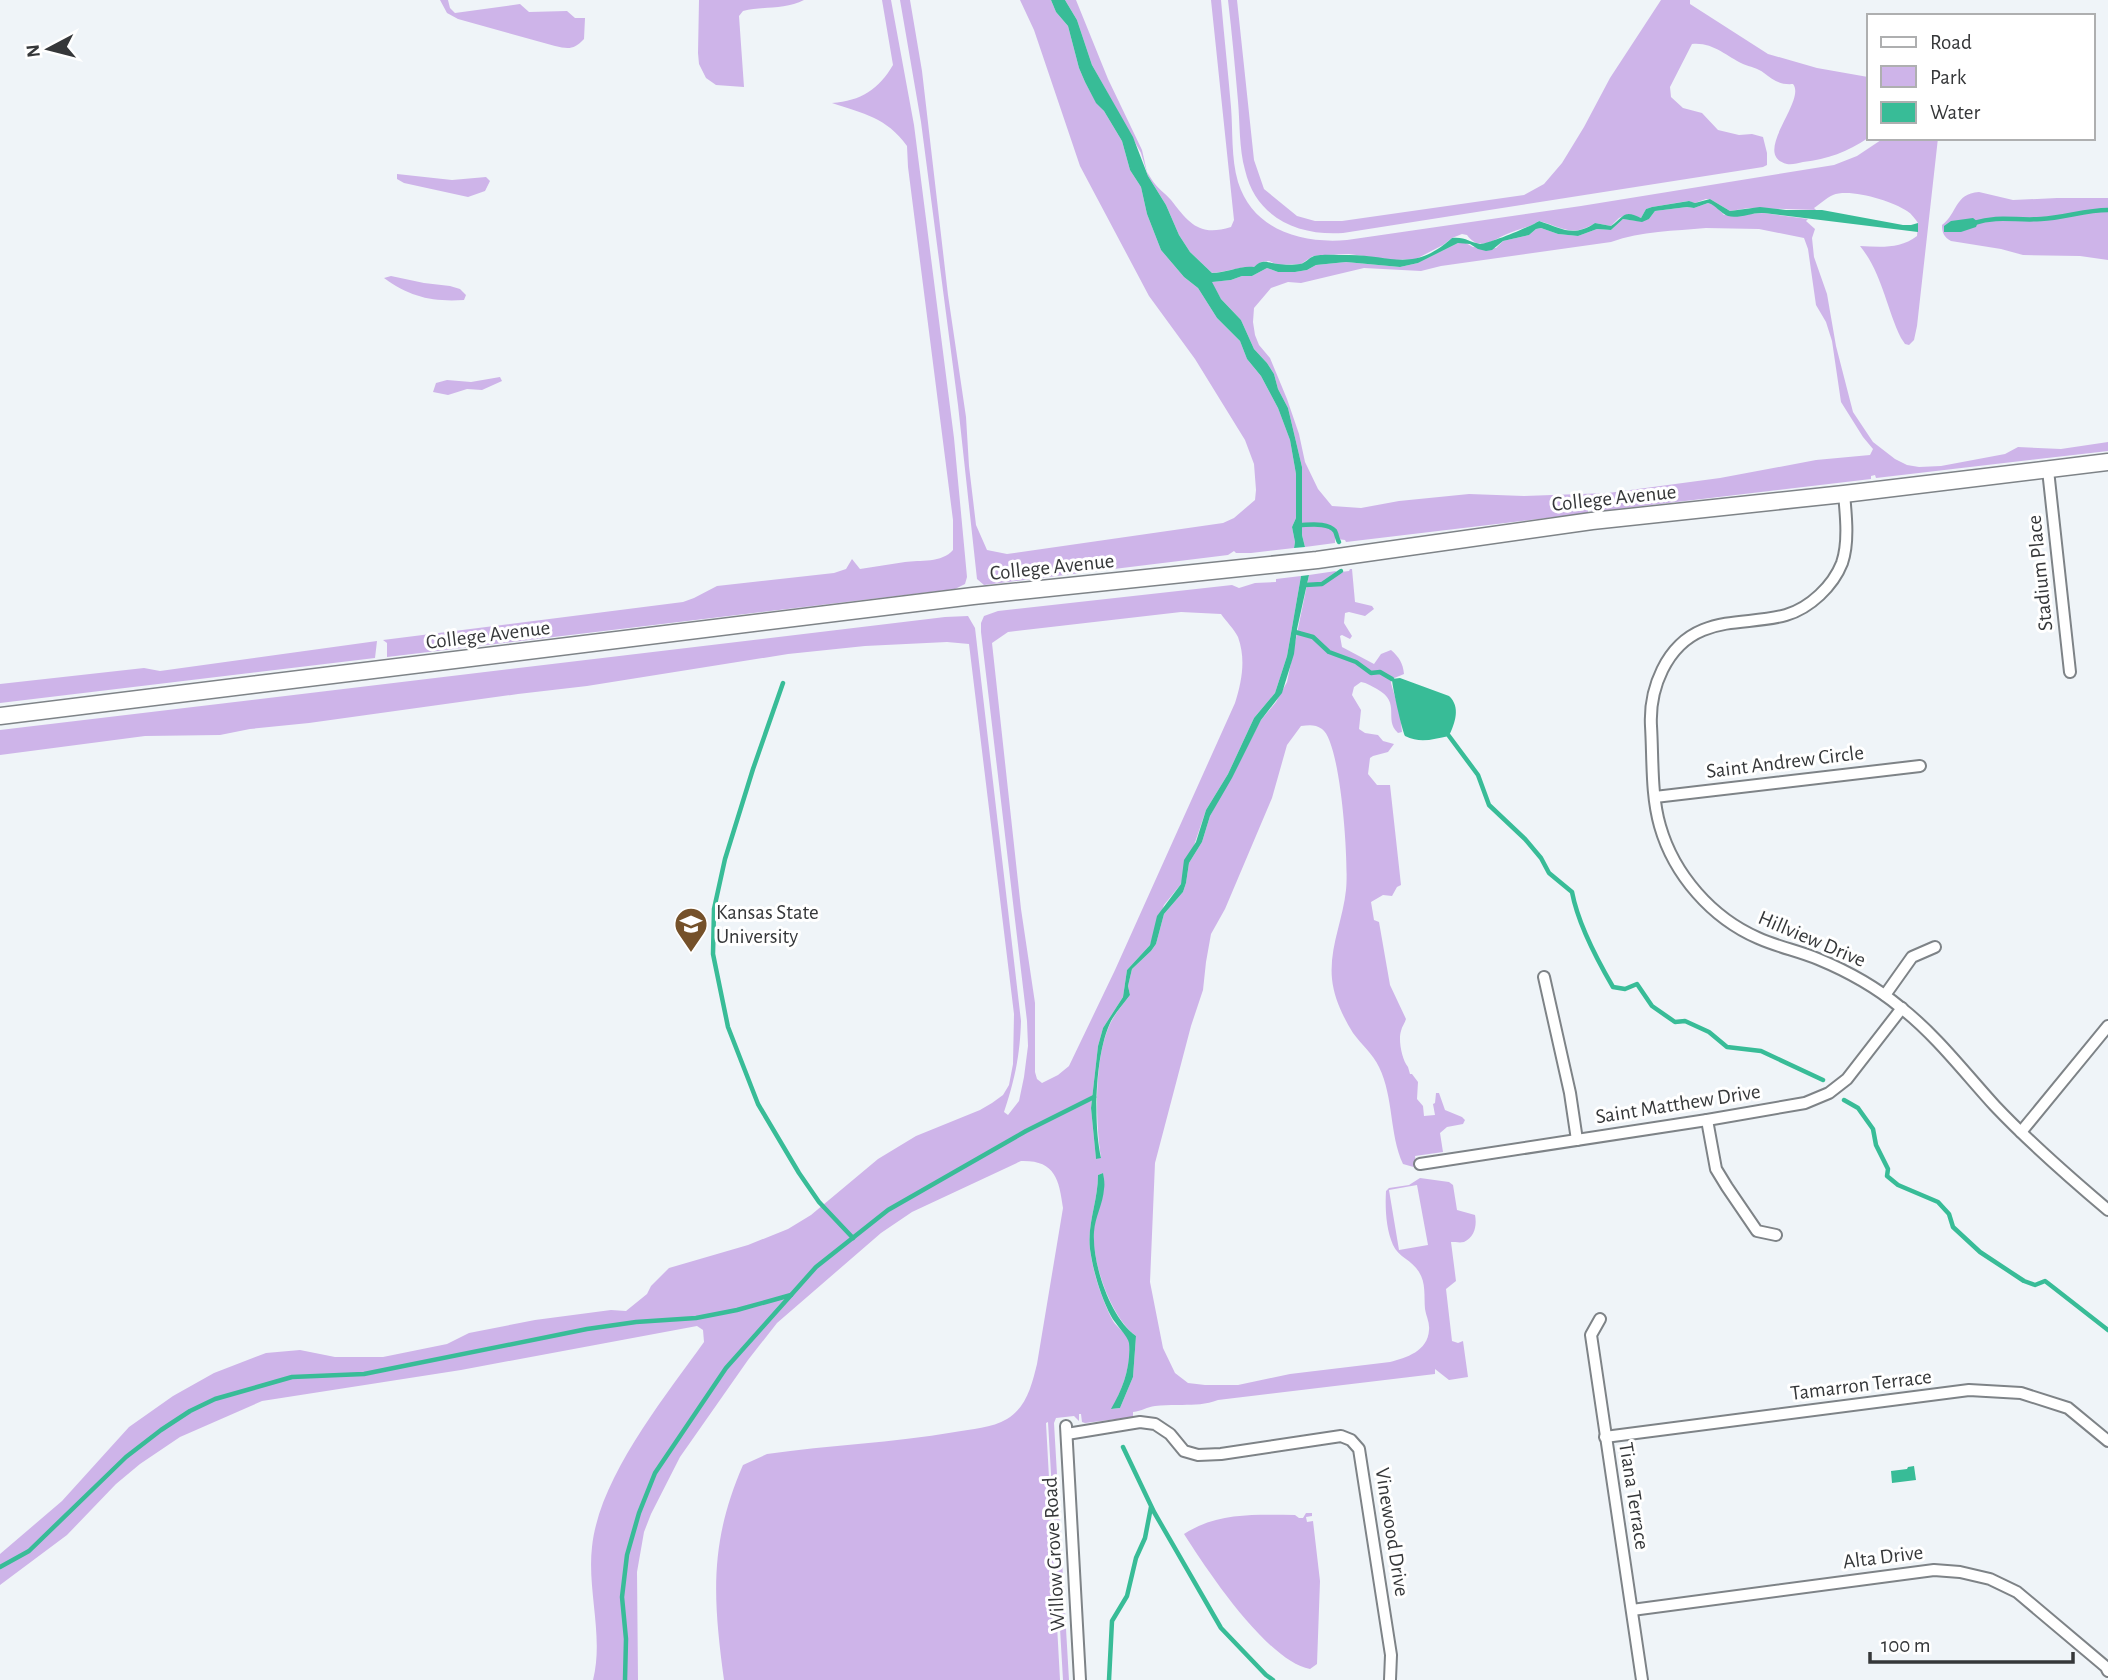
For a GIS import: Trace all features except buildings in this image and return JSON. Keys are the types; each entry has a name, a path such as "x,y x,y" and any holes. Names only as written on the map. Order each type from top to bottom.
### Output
{"street":[{"name":"College Avenue","path":"0,716 959,598 1317,560 1499,533 2108,463"},
{"name":"Stadium Place","path":"2048,470 2070,672"},
{"name":"Hillview Drive","path":"1844,494 1847,524 1842,562 1827,588 1809,604 1787,615 1726,623 1701,631 1680,643 1663,668 1650,716 1655,797 1660,825 1670,853 1686,880 1706,903 1735,925 1756,937 1817,958 1853,975 1902,1008 1946,1050 2021,1132 2108,1210"},
{"name":"Saint Andrew Circle","path":"1655,797 1920,766"},
{"path":"1885,995 1912,957 1935,947"},
{"path":"1544,977 1570,1093 1577,1140"},
{"name":"Saint Matthew Drive","path":"1420,1164 1805,1103 1829,1093 1847,1079 1902,1008"},
{"path":"2021,1132 2108,1026"},
{"path":"1707,1120 1716,1169 1757,1231 1776,1235"},
{"name":"Tiana Terrace","path":"1600,1319 1591,1335 1642,1680"},
{"name":"Tamarron Terrace","path":"1605,1437 1969,1390 2021,1394 2068,1408 2108,1441"},
{"name":"Vinewood Drive","path":"1066,1430 1140,1422 1155,1424 1170,1434 1184,1451 1198,1455 1341,1436 1351,1440 1359,1449 1391,1655 1390,1680"},
{"name":"Willow Grove Road","path":"1066,1430 1080,1680"},
{"name":"Alta Drive","path":"1632,1610 1934,1570 1959,1572 1990,1579 2017,1592 2108,1671"}],"green space":[{"path":"440,0 448,0 455,13 520,4 529,12 567,11 575,18 585,18 584,39 571,48 555,46 458,19 447,13"},
{"path":"699,0 804,0 789,5 743,11 739,16 744,87 716,85 706,78 699,64 698,53"},
{"path":"882,0 891,0 914,125 954,438 967,577 965,584 955,589 387,657 387,643 383,640 683,602 717,586 834,573 846,569 852,559 860,569 937,559 953,550 953,520 907,146 882,123 832,103 852,100 868,92 882,81 893,65"},
{"path":"900,0 910,0 922,71 948,295 966,417 976,525 987,550 1007,554 1223,523 1234,518 1255,500 1256,490 1254,464 1245,440 1195,359 1149,296 1080,166 1034,30 1020,0 1051,0 1056,12 1068,26 1079,68 1096,102 1122,141 1130,170 1141,187 1147,214 1161,250 1184,277 1198,288 1217,318 1240,341 1247,359 1261,376 1278,408 1290,440 1296,474 1296,518 1292,527 1294,548 1251,553 1234,551 1228,555 984,585 977,579 958,405 921,122"},
{"path":"1065,0 1076,0 1108,79 1142,150 1147,172 1183,215 1203,229 1220,230 1231,227 1234,220 1211,0 1221,0 1233,154 1238,182 1255,212 1267,222 1296,236 1330,241 1347,240 1581,206 1834,165 1857,156 1881,140 1938,140 1914,340 1909,345 1901,338 1874,267 1860,246 1904,243 1917,236 1918,223 1909,212 1891,203 1850,193 1830,196 1814,208 1816,210 1749,208 1730,211 1706,199 1695,203 1688,201 1652,207 1646,209 1641,218 1628,214 1611,226 1595,223 1573,231 1539,221 1481,244 1462,234 1416,259 1325,255 1313,256 1301,264 1278,265 1269,261 1254,267 1212,273 1190,252 1179,235 1166,205 1148,176 1141,153 1092,65 1077,20"},
{"path":"1228,0 1237,0 1254,160 1264,189 1297,216 1315,221 1342,221 1524,195 1544,184 1562,163 1610,78 1661,0 1690,0 1690,4 1768,54 1817,68 1867,77 1867,139 1829,157 1795,164 1787,164 1777,159 1774,150 1776,139 1793,102 1793,84 1777,82 1713,47 1692,44 1670,87 1671,97 1683,108 1702,113 1718,130 1763,137 1767,165 1343,233 1326,233 1295,227 1281,221 1259,201 1245,170"},
{"path":"397,174 452,180 486,177 490,181 485,191 468,197 404,183 397,179"},
{"path":"1979,192 2013,200 2108,198 2108,260 2080,256 2023,255 1951,241 1944,234 1942,225 1965,196"},
{"path":"1708,203 1716,206 1724,215 1764,213 1808,219 1806,221 1815,229 1812,238 1814,257 1827,294 1836,346 1853,412 1873,442 1895,459 1919,467 1941,466 2005,454 2018,447 2061,449 2108,442 2108,451 1876,478 1875,475 1871,476 1871,479 1592,512 1588,509 1588,513 1346,542 1337,539 1335,531 1335,543 1305,547 1302,535 1302,467 1288,408 1274,374 1254,349 1241,320 1221,299 1211,282 1252,276 1267,268 1278,272 1295,272 1316,265 1346,262 1400,267 1418,263 1458,243 1496,248 1503,241 1529,235 1541,228 1558,234 1578,236 1597,229 1611,230 1623,219 1649,219 1655,211 1694,208","holes":["1706,228 1759,229 1804,238 1816,305 1826,322 1832,341 1841,402 1873,449 1870,455 1816,460 1720,478 1608,493 1524,496 1469,494 1361,508 1332,506 1318,489 1305,462 1287,399 1270,358 1259,345 1255,335 1254,308 1271,288 1288,282 1301,283 1364,268 1421,271 1611,242 1658,232"]},
{"path":"391,276 450,286 460,289 466,295 464,300 422,297 403,290 384,278"},
{"path":"500,377 502,381 482,390 467,389 448,395 433,392 436,383 447,380 471,382"},
{"path":"1352,569 1355,602 1372,606 1374,609 1365,616 1345,613 1344,623 1352,636 1350,639 1340,636 1342,647 1374,664 1381,654 1391,650 1400,660 1404,674 1392,679 1391,683 1402,732 1398,733 1394,728 1391,705 1384,694 1361,682 1354,687 1352,695 1361,710 1359,729 1394,744 1388,752 1370,758 1368,774 1377,785 1390,785 1401,885 1392,896 1383,895 1371,902 1374,920 1379,922 1390,985 1406,1019 1400,1035 1401,1050 1410,1074 1418,1082 1417,1099 1423,1106 1424,1116 1435,1115 1433,1104 1436,1093 1439,1093 1445,1110 1465,1120 1463,1124 1447,1127 1440,1133 1443,1152 1415,1156 1417,1168 1403,1164 1395,1140 1384,1079 1370,1053 1353,1033 1333,986 1332,956 1347,876 1339,779 1329,739 1322,729 1312,725 1301,726 1287,745 1272,798 1225,909 1211,934 1203,990 1155,1163 1150,1282 1163,1348 1175,1373 1188,1383 1238,1385 1290,1374 1390,1362 1403,1358 1425,1343 1429,1325 1421,1276 1395,1249 1391,1239 1386,1218 1386,1191 1389,1188 1409,1185 1420,1178 1449,1182 1453,1185 1457,1210 1475,1215 1476,1219 1471,1237 1464,1242 1451,1242 1456,1281 1446,1289 1452,1341 1463,1341 1468,1377 1449,1380 1435,1369 1435,1374 1202,1404 1155,1406 1133,1412 1133,1417 1085,1423 1082,1422 1081,1414 1079,1421 1074,1416 1056,1418 1054,1423 1069,1680 1063,1680 1048,1422 1060,1680 724,1680 718,1623 716,1597 719,1546 732,1493 743,1465 767,1454 908,1439 988,1426 1007,1419 1024,1402 1037,1364 1063,1208 1060,1188 1053,1173 1041,1164 1021,1161 912,1212 881,1233 777,1323 748,1360 680,1457 644,1532 637,1572 638,1680 593,1680 597,1647 592,1547 597,1521 620,1467 653,1413 704,1342 703,1330 697,1326 461,1370 262,1401 180,1437 140,1464 116,1484 67,1535 0,1585 0,1554 62,1501 129,1427 173,1396 214,1373 266,1353 300,1350 335,1357 383,1357 447,1344 469,1333 535,1320 611,1310 626,1311 647,1294 651,1286 669,1268 748,1245 788,1229 811,1215 878,1159 916,1136 980,1110 1003,1095 1009,1085 1013,1064 1014,1014 969,644 947,642 865,646 788,654 587,686 220,735 145,736 0,755 0,730 968,616 975,628 1021,1021 1016,1067 1004,1112 1008,1115 1019,1101 1024,1077 1028,1046 1027,1021 981,632 984,616 998,611 1232,585 1239,588 1301,576 1287,656 1275,693 1254,718 1228,774 1206,810 1181,884 1164,905 1150,945 1127,970 1123,997 1103,1028 1098,1046 1091,1108 1096,1159 1101,1157 1097,1088 1101,1052 1111,1022 1130,995 1128,986 1132,969 1156,944 1164,914 1183,892 1189,863 1202,842 1210,816 1261,720 1276,702 1287,682 1309,575 1336,571 1334,578 1341,572","holes":["1181,612 1221,614 1238,637 1242,662 1235,703 1069,1066 1042,1083 1035,1072 1035,1003 1021,909 992,643 1008,632","1103,1173 1104,1181 1094,1226 1095,1254 1110,1301 1136,1336 1133,1377 1120,1408 1112,1409 1125,1377 1130,1351 1128,1339 1113,1321 1105,1304 1091,1258 1089,1240 1098,1175","1417,1185 1428,1245 1399,1250 1389,1190"]},
{"path":"377,641 375,658 0,703 0,684 144,668 160,671"},
{"path":"1306,1513 1312,1513 1312,1516 1306,1517 1307,1522 1313,1521 1320,1581 1317,1664 1310,1669 1275,1650 1257,1632 1207,1569 1184,1534 1224,1518 1295,1515 1303,1518"}],"water":[{"path":"1051,0 1065,0 1077,20 1092,65 1133,137 1148,176 1166,205 1179,235 1190,252 1212,273 1254,267 1263,262 1300,264 1320,255 1412,259 1425,256 1452,238 1484,244 1539,221 1573,231 1595,223 1611,226 1627,214 1641,218 1646,209 1652,207 1710,199 1730,211 1760,207 1822,210 1903,225 1918,223 1918,232 1764,213 1732,217 1708,203 1694,208 1655,211 1649,219 1642,222 1623,219 1611,230 1597,229 1578,236 1536,229 1529,235 1503,241 1492,250 1486,251 1470,244 1458,243 1418,263 1400,267 1346,262 1316,265 1295,272 1278,272 1267,268 1252,276 1212,282 1221,299 1241,320 1254,349 1274,374 1288,408 1302,467 1302,535 1305,547 1294,548 1292,527 1296,518 1296,474 1290,440 1278,408 1261,376 1247,359 1240,341 1217,318 1198,288 1184,277 1161,250 1147,214 1141,187 1130,170 1122,141 1085,82 1068,26 1056,12"},
{"path":"1973,218 1978,222 1976,227 1961,232 1944,232 1944,226 1951,221"},
{"path":"1309,575 1294,654 1282,693 1261,720 1210,816 1202,842 1189,863 1183,892 1164,914 1156,944 1132,969 1128,986 1130,995 1113,1018 1106,1035 1099,1069 1096,1108 1101,1158 1096,1159 1091,1108 1098,1046 1103,1028 1123,997 1127,970 1150,945 1157,916 1181,884 1184,860 1196,842 1206,810 1228,774 1254,718 1275,693 1287,656 1301,576"},
{"path":"1400,678 1449,696 1453,700 1456,715 1449,736 1422,740 1405,736 1392,679"},
{"path":"1103,1173 1103,1195 1094,1232 1096,1259 1104,1289 1118,1317 1136,1336 1133,1377 1120,1408 1111,1409 1125,1377 1129,1343 1104,1301 1090,1249 1098,1175"},
{"path":"1914,1466 1916,1480 1892,1483 1891,1471"}],"waterway":[{"path":"1974,223 2000,219 2050,218 2108,210"},
{"path":"1300,525 1328,526 1335,531 1339,542"},
{"path":"1305,585 1322,584 1341,571"},
{"path":"1295,632 1313,637 1329,652 1356,662 1371,673 1380,672 1392,679"},
{"path":"783,683 725,859 714,909 713,954 728,1027 758,1104 819,1202 853,1238"},
{"path":"1449,736 1478,775 1489,805 1525,839 1541,858 1549,873 1572,892 1583,928 1613,987 1625,989 1637,984 1652,1006 1675,1022 1685,1021 1709,1032 1727,1047 1761,1051 1823,1080"},
{"path":"625,1680 626,1639 622,1597 627,1555 639,1513 655,1473 726,1368 816,1267 888,1210 1026,1131 1094,1097"},
{"path":"1844,1100 1858,1108 1873,1129 1876,1145 1888,1169 1887,1176 1898,1185 1938,1202 1949,1214 1953,1227 1980,1252 2024,1281 2035,1285 2045,1281 2108,1330"},
{"path":"0,1567 29,1551 126,1457 190,1411 215,1399 292,1377 364,1374 587,1329 696,1318 791,1295"},
{"path":"1123,1447 1154,1512 1221,1628 1273,1680"},
{"path":"1109,1680 1112,1621 1127,1596 1136,1558 1145,1538 1151,1507"}],"place":[{"name":"Kansas State University","path":"691,954"}]}
